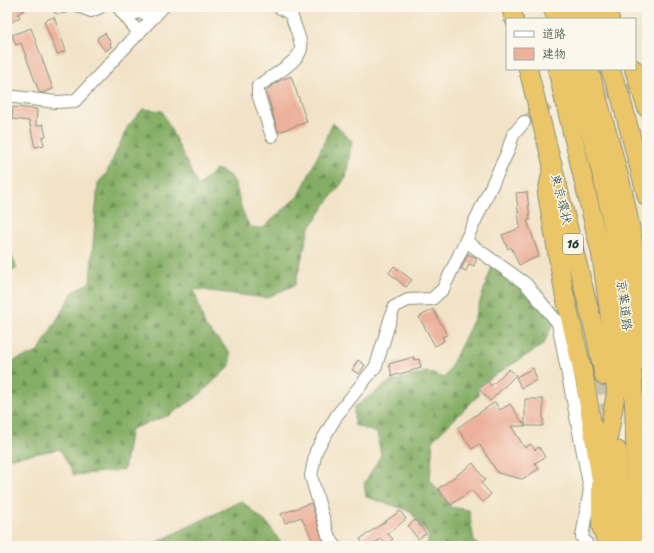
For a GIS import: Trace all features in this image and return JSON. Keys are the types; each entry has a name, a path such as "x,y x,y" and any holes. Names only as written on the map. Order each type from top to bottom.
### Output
{"highway":[{"path":"511,7 514,18"},
{"path":"540,7 544,18"},
{"path":"552,7 556,18"},
{"path":"569,7 573,18"},
{"path":"586,7 591,18"},
{"path":"604,7 610,18"},
{"name":"東京環状","path":"528,70 596,337 604,376"},
{"path":"556,70 602,254 616,369 614,409 601,480 600,516 605,540"},
{"name":"京葉道路","path":"572,70 593,137 614,226 626,310 632,372 636,465 635,546"},
{"name":"京葉道路","path":"589,70 612,150 632,237 644,324 647,362"},
{"path":"610,70 620,95 647,197"},
{"path":"640,80 647,108"},
{"path":"553,165 547,193 564,292 585,381 601,480"},
{"path":"589,200 588,252 597,326 596,337"},
{"path":"617,450 618,546"}],"street":[{"path":"58,7 63,7"},
{"path":"82,7 91,11 100,7"},
{"path":"272,136 258,94 258,86 286,67 300,54 301,48 291,14 279,7"},
{"path":"122,12 159,11"},
{"path":"7,96 56,102 75,101 159,11"},
{"path":"122,12 139,33"},
{"path":"334,546 328,535 311,476 316,452 338,415 376,366 385,332 394,307 408,300 432,299 443,289 456,258 467,242 507,153 513,135 524,122"},
{"path":"467,242 526,284 558,323 590,489 582,537 588,546"}],"green space":[{"path":"143,109 162,111 198,186 216,169 232,178 236,186 243,212 250,227 263,228 300,194 333,123 352,141 346,178 309,229 295,285 266,298 194,289 205,326 230,352 230,366 197,397 170,415 131,429 124,470 74,475 60,449 7,459 7,363 38,352 73,292 90,282 98,183 106,174 128,126"},
{"path":"7,245 17,268 7,275"},
{"path":"492,266 561,309 543,345 487,380 477,389 479,395 433,440 430,480 451,507 469,510 474,541 479,546 428,546 428,535 410,511 366,497 364,484 381,455 377,433 354,425 354,407 390,382 427,372 445,378 474,319"},
{"path":"241,501 268,524 283,546 149,546"}],"building":[{"path":"8,7 29,7 18,14 20,17 7,25 7,14 11,12"},
{"path":"54,17 66,51 57,54 44,21"},
{"path":"31,28 53,89 42,93 39,92 21,43 16,45 12,35"},
{"path":"105,33 111,43 111,47 105,51 97,40 98,37"},
{"path":"291,76 307,122 278,132 266,90 281,80"},
{"path":"13,107 37,109 36,126 43,124 46,136 42,137 44,145 35,147 29,121 12,119"},
{"path":"527,192 530,220 527,220 539,256 519,265 511,247 508,249 502,235 520,228 516,193"},
{"path":"468,254 477,258 474,266 469,264 466,271 461,269"},
{"path":"394,266 412,280 406,287 389,273"},
{"path":"433,309 447,335 442,337 444,341 435,346 419,317"},
{"path":"414,357 414,360 419,359 421,368 392,376 389,364"},
{"path":"358,360 365,365 359,374 352,370"},
{"path":"533,368 537,380 521,388 516,377"},
{"path":"509,369 516,375 490,401 479,389 488,381 491,386"},
{"path":"525,399 543,399 543,426 525,426"},
{"path":"495,402 500,410 510,404 525,426 511,426 525,448 531,444 535,450 539,447 545,457 535,463 539,469 522,479 498,473 479,444 472,449 457,428"},
{"path":"473,463 485,480 481,483 491,494 483,502 471,490 451,505 438,489"},
{"path":"311,503 323,541 315,545 301,517 285,523 281,514"},
{"path":"400,511 406,519 388,534 393,539 386,545 381,539 370,546 364,546 360,539"},
{"path":"415,520 426,533 418,539 408,526"}],"tunnel":[{"path":"589,96 646,87"},
{"path":"524,122 551,103 571,100"},
{"path":"604,376 611,418"}]}
